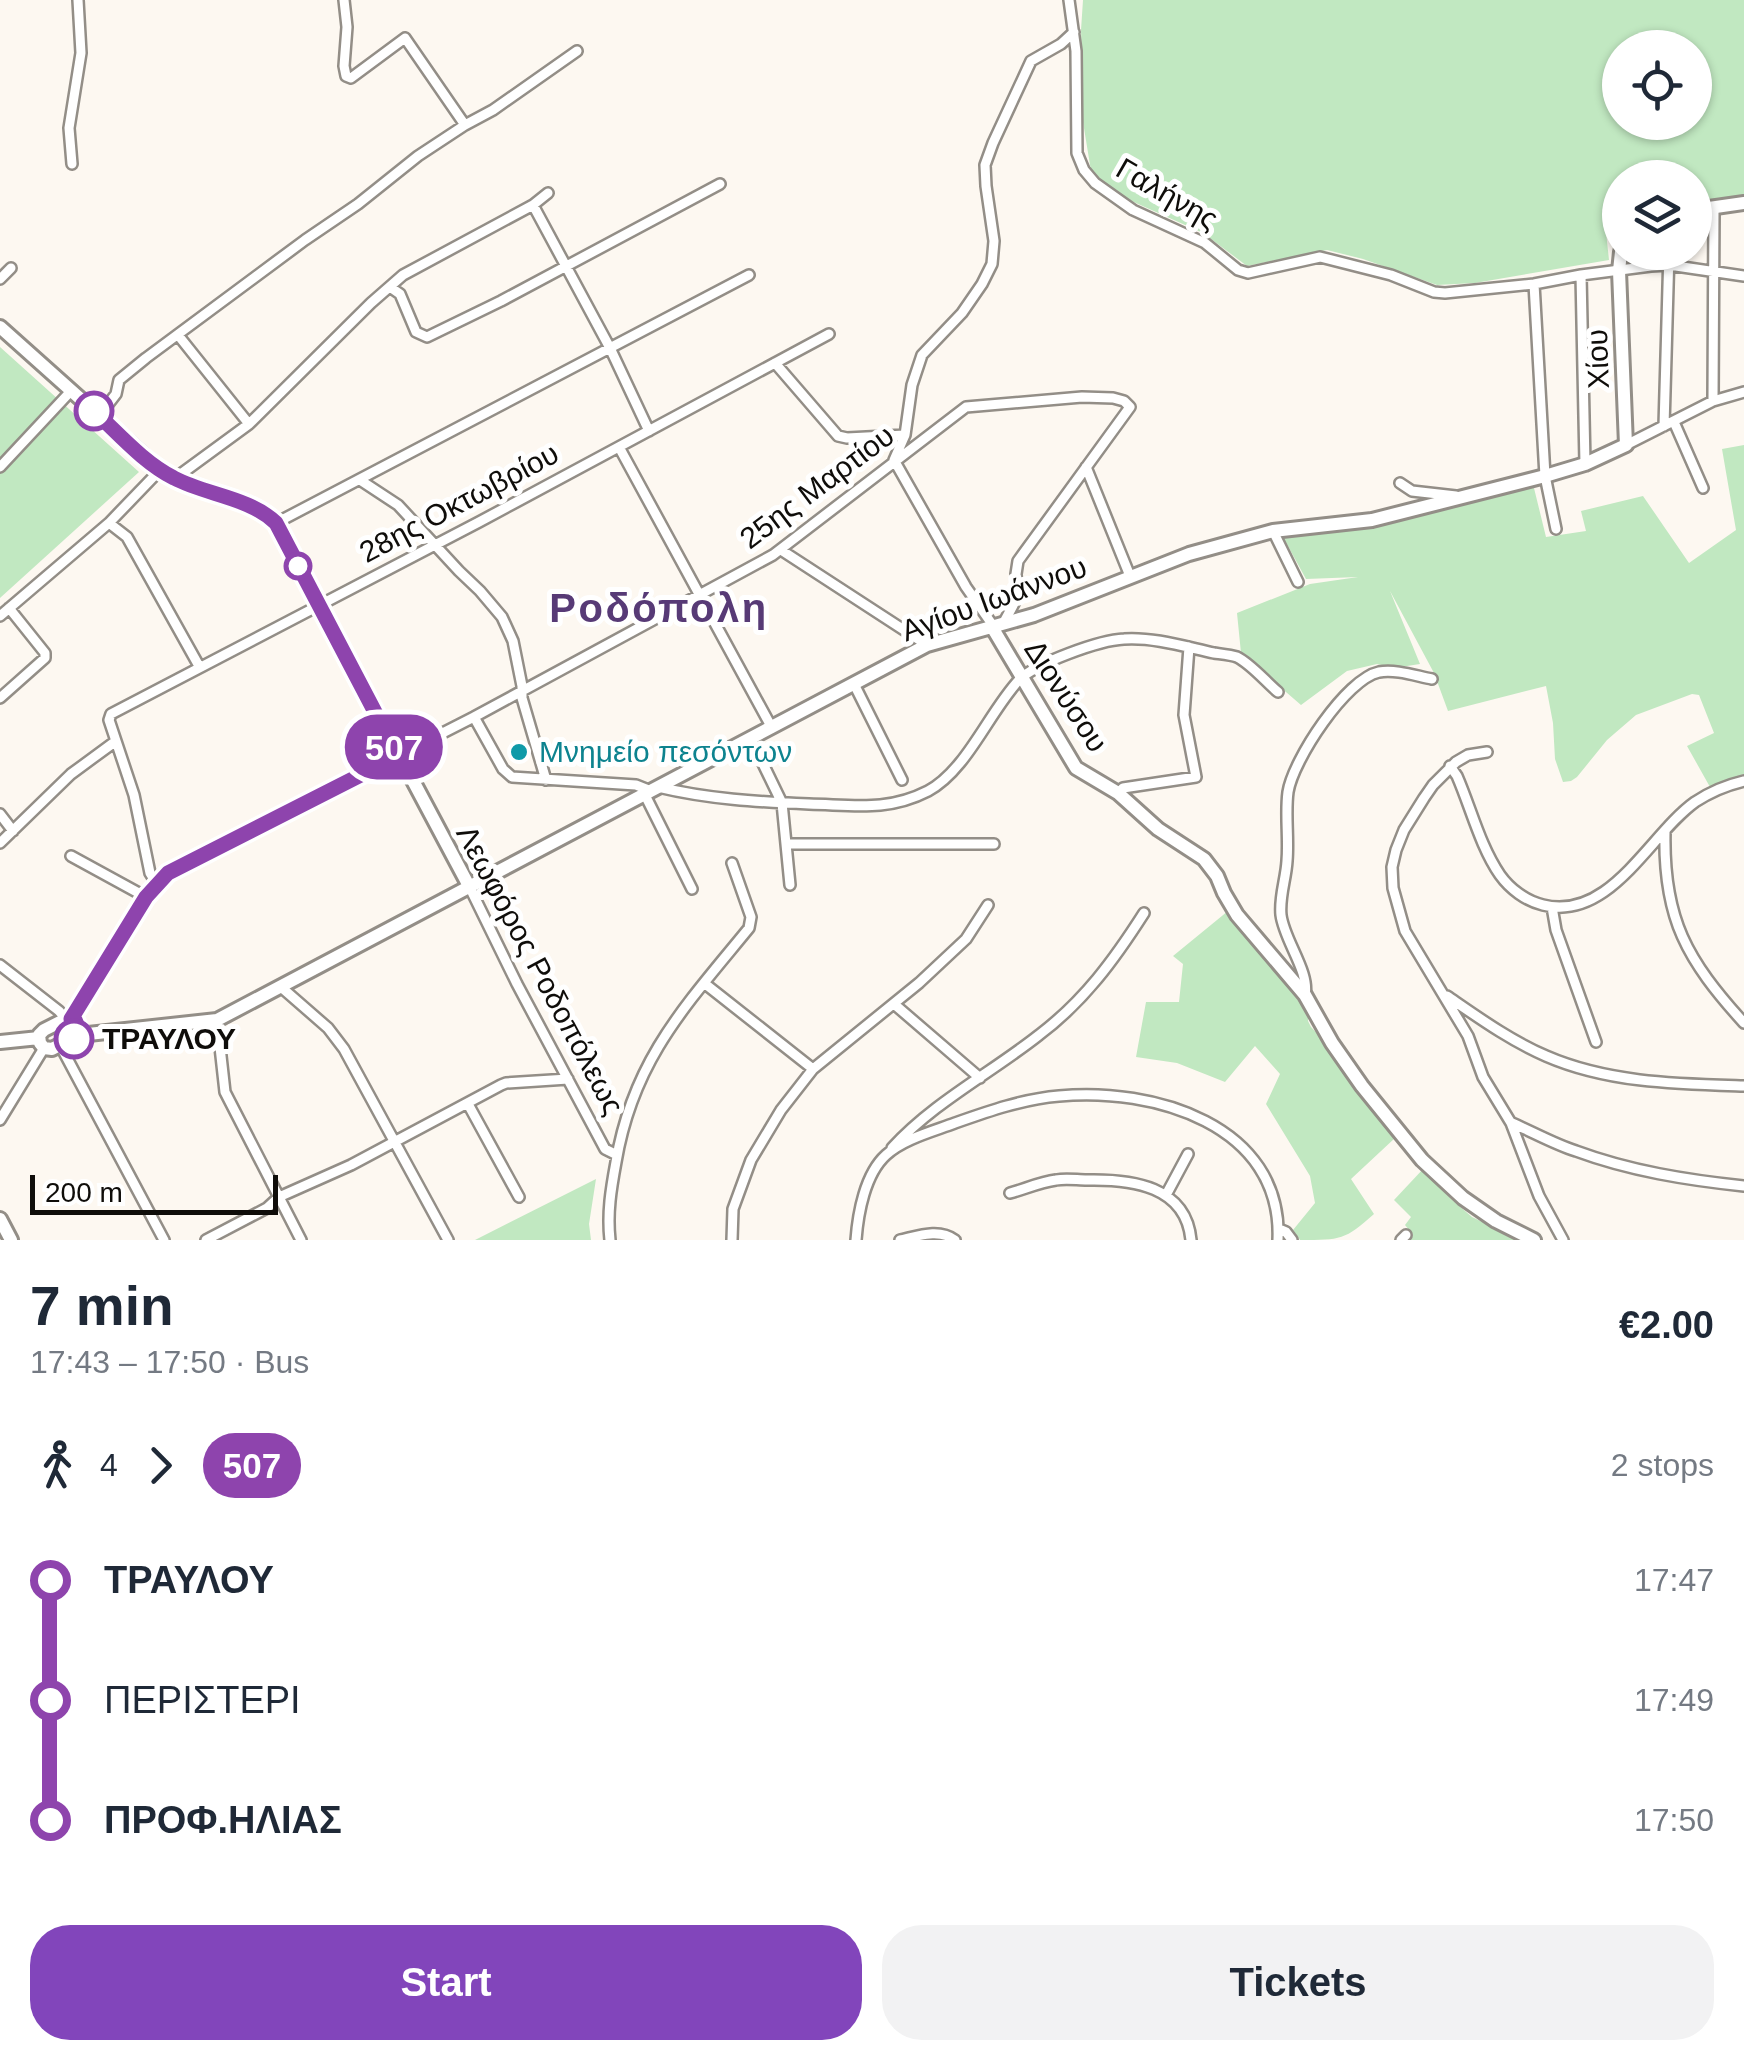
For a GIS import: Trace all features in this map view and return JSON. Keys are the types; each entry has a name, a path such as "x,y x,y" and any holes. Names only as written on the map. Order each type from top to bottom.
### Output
{"street":[{"path":"72,164 70,120 81,53 78,0"},
{"path":"344,0 346,76 351,78 406,38 465,125"},
{"path":"894,460 905,435 912,385 922,355 962,313 992,264 994,241 985,165 1031,62 1074,32 1069,0"},
{"name":"Γαλήνης","path":"1074,32 1077,154 1084,170 1120,202 1205,243 1238,270 1271,270 1320,257 1391,275 1434,292 1534,284 1628,270"},
{"path":"99,416 116,394 119,380 178,335 418,156 577,52"},
{"path":"390,287 400,294 416,332 426,337 720,184"},
{"path":"174,479 249,424 404,275 533,205 548,193"},
{"path":"1713,400 1714,207 1744,203"},
{"path":"533,205 610,348 649,431"},
{"path":"0,278 10,268"},
{"path":"1669,270 1669,424 1703,488"},
{"name":"Γαλήνης","path":"1706,270 1744,276"},
{"name":"Χίου","path":"1620,271 1626,445"},
{"path":"1581,274 1585,464"},
{"path":"0,327 160,470 174,479 257,509 276,523 748,275"},
{"path":"1534,284 1545,476 1556,529"},
{"name":"28ης Οκτωβρίου","path":"116,742 109,720 112,714 829,334"},
{"path":"178,335 249,424"},
{"path":"775,363 838,436 905,435"},
{"path":"0,467 71,390"},
{"name":"Αγίου Ιωάννου","path":"79,1035 217,1020 926,645 1034,615 1189,554 1274,531 1372,520 1585,464 1713,400 1744,392"},
{"name":"25ης Μαρτίου","path":"68,1019 146,897 168,873 474,717 781,550 966,407 1082,397 1124,400 1130,407 1086,467"},
{"path":"618,447 772,728"},
{"name":"Διονύσου","path":"894,460 966,587 999,626 1076,768 1118,793 1158,829 1204,859 1237,915 1304,995 1352,1072 1422,1160 1496,1221 1534,1240"},
{"path":"1086,467 1130,576"},
{"path":"999,626 1017,598 1018,561 1086,467"},
{"path":"0,698 46,653 4,612 109,524 160,470"},
{"path":"360,480 398,505 502,618 513,641 520,692 546,780"},
{"path":"1400,483 1412,491 1458,497"},
{"name":"Λεωφόρος Ροδοπόλεως","path":"276,523 605,1149 617,1155"},
{"path":"109,524 127,537 199,666"},
{"path":"1274,531 1298,582"},
{"path":"781,550 926,645"},
{"path":"474,717 512,776 636,786 726,800 864,808 898,804 931,789 969,751 1000,702 1023,676 1053,660 1117,639 1189,647 1238,658 1278,692"},
{"path":"1118,793 1123,788 1196,777 1184,715 1189,647"},
{"path":"1304,995 1307,985 1284,932 1280,904 1287,862 1288,788 1317,730 1360,680 1388,671 1432,679"},
{"path":"854,684 902,780"},
{"path":"751,739 782,803 790,884"},
{"path":"0,842 71,774 116,742 134,794 150,874 157,884"},
{"path":"1487,752 1468,755 1450,766 1433,785 1404,830 1392,878 1404,932 1468,1036 1483,1077 1511,1122 1539,1196 1563,1240"},
{"path":"1450,766 1458,776 1499,873 1526,898 1552,907 1575,904 1602,893 1695,802 1744,780"},
{"path":"651,791 692,889"},
{"path":"0,814 12,831"},
{"path":"1665,832 1664,866 1672,914 1711,986 1744,1024"},
{"path":"786,844 994,844"},
{"path":"71,856 146,897"},
{"path":"610,1240 607,1216 617,1155 642,1073 663,1036 749,928 751,917 732,863"},
{"path":"732,1240 733,1209 751,1160 780,1110 813,1069 966,939 988,906"},
{"path":"1552,907 1556,930 1596,1042"},
{"path":"856,1240 865,1194 887,1154 922,1117 1040,1035 1078,1002 1112,962 1144,913"},
{"path":"0,965 78,1025 79,1035 52,1049 41,1043 0,1042"},
{"path":"704,983 813,1069"},
{"path":"281,987 328,1028 344,1048 448,1240"},
{"path":"1444,994 1498,1031 1560,1062 1647,1082 1744,1086"},
{"path":"894,1004 980,1078"},
{"path":"0,1120 41,1043 42,1032 68,1019"},
{"path":"217,1020 224,1092 301,1240"},
{"path":"60,1045 164,1240"},
{"path":"206,1240 267,1208 279,1197 313,1184 506,1083 568,1079"},
{"path":"887,1154 950,1124 1038,1098 1105,1094 1147,1101 1203,1119 1234,1138 1271,1192 1278,1234 1286,1232 1292,1240"},
{"path":"468,1104 519,1197"},
{"path":"1511,1122 1574,1151 1630,1168 1692,1181 1744,1186"},
{"path":"1166,1195 1188,1154"},
{"path":"1010,1193 1056,1180 1132,1182 1166,1195 1184,1213 1191,1240"},
{"path":"0,1219 11,1240"},
{"path":"228,1228 234,1240"},
{"path":"900,1240 936,1233 955,1240"}],"green space":[{"path":"1083,0 1744,0 1744,198 1712,202 1712,160 1602,160 1602,261 1475,283 1437,285 1327,250 1247,266 1203,233 1118,195 1091,171 1083,122"},
{"path":"0,347 139,472 0,598"},
{"path":"1744,445 1744,774 1710,787 1687,746 1714,733 1699,695 1692,694 1636,715 1607,740 1577,777 1563,782 1555,759 1546,686 1448,711 1434,673 1390,591 1420,664 1394,668 1377,664 1347,671 1301,705 1241,653 1237,613 1310,584 1358,577 1306,579 1283,537 1369,523 1533,484 1546,537 1586,531 1581,511 1643,496 1689,563 1736,530 1722,449"},
{"path":"1228,911 1308,1009 1311,1027 1395,1138 1351,1179 1374,1214 1341,1237 1300,1240 1293,1230 1315,1203 1310,1176 1266,1104 1280,1074 1255,1046 1225,1082 1177,1063 1136,1057 1146,1002 1179,1002 1183,964 1173,956"},
{"path":"1424,1168 1472,1217 1520,1240 1409,1240 1413,1235 1405,1225 1411,1217 1394,1200"},
{"path":"596,1179 589,1224 591,1240 475,1240"}],"bus line":[{"name":"507","path":"74,1039 80,1032 71,1019 146,897 168,873 398,756 276,523 257,509 174,479 94,411"}],"place":[{"name":"Μνημείο πεσόντων","path":"519,752"},
{"name":"ΤΡΑΥΛΟΥ","path":"74,1039"}],"district":[{"name":"Ροδόπολη","path":"659,608"}]}
